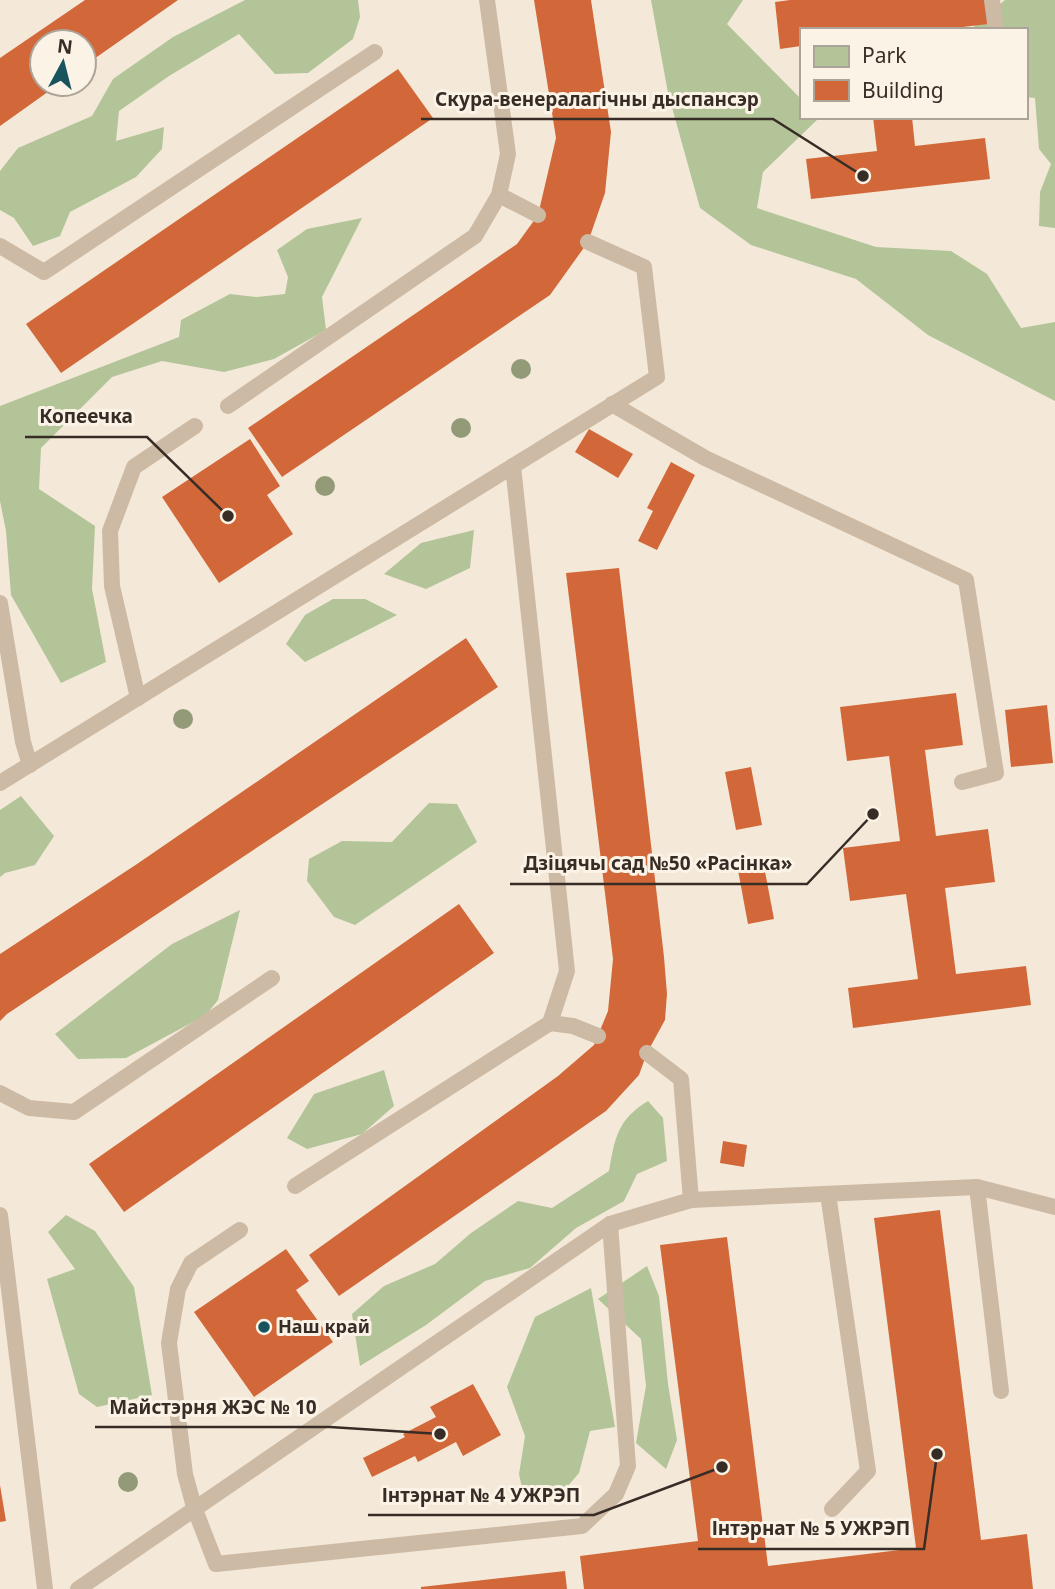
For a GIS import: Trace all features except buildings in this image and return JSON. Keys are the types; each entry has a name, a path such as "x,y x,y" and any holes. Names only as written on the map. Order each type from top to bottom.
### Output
{"lane":[{"path":"228,406 475,236 499,195 508,154 487,0"},
{"path":"992,0 996,28"},
{"path":"0,246 44,272 375,52"},
{"path":"499,195 538,215"},
{"path":"0,783 657,377 644,267 588,242"},
{"path":"612,404 705,458 966,580 996,773 962,782"},
{"path":"138,698 112,586 110,531 134,467 195,426"},
{"path":"295,1186 550,1023 567,971 513,466"},
{"path":"0,603 23,742 30,765"},
{"path":"0,1093 29,1108 74,1112 272,978"},
{"path":"550,1023 573,1026 598,1036"},
{"path":"647,1053 681,1079 691,1200"},
{"path":"977,1188 1001,1391"},
{"path":"78,1589 610,1224 691,1200 977,1188 1055,1207"},
{"path":"828,1194 868,1471 832,1509"},
{"path":"0,1215 45,1589"},
{"path":"240,1230 191,1263 178,1289 169,1343 185,1474 194,1507 216,1564 582,1525 617,1494 628,1466 610,1224"}],"green space":[{"path":"245,0 358,0 360,17 353,39 308,73 275,74 239,34 169,76 119,111 116,141 164,127 162,149 136,177 70,212 60,236 33,246 14,218 0,210 0,171 18,148 92,116 113,79 173,37"},
{"path":"651,0 743,0 727,24 800,98 800,119 818,119 763,172 757,208 876,247 951,251 987,274 1021,328 1055,322 1055,401 928,335 856,279 751,245 700,208 668,93"},
{"path":"1005,0 1055,0 1055,228 1039,226 1040,192 1051,164 1039,149 1035,98 1027,97 1027,28 972,28"},
{"path":"362,218 322,297 326,330 274,359 224,372 162,361 112,377 41,448 39,489 95,526 92,589 106,662 61,683 11,595 6,531 0,501 0,406 179,337 181,320 230,294 257,297 285,294 288,277 277,250 307,229"},
{"path":"474,530 470,568 426,589 384,574 421,543"},
{"path":"333,599 365,599 397,615 305,662 286,644 305,615"},
{"path":"21,796 54,836 35,865 5,873 0,877 0,810"},
{"path":"429,803 457,804 477,842 355,925 334,917 307,881 309,859 342,841 392,842"},
{"path":"240,910 218,1000 206,1015 126,1058 78,1059 55,1034 172,944"},
{"path":"384,1070 394,1106 362,1134 307,1149 287,1138 314,1094"},
{"path":"648,1101 663,1118 667,1161 637,1174 624,1201 576,1228 530,1268 485,1281 426,1325 360,1366 352,1314 384,1286 435,1264 471,1233 518,1201 552,1208 609,1171 619,1131 630,1115"},
{"path":"66,1215 95,1231 134,1287 152,1395 97,1407 79,1394 47,1279 75,1269 48,1232"},
{"path":"647,1266 659,1296 677,1440 666,1469 636,1443 646,1386 641,1339 598,1299"},
{"path":"591,1288 615,1427 590,1431 579,1473 556,1500 524,1497 519,1474 525,1436 507,1387 535,1317"}],"place":[{"name":"Скура-венералагічны дыспансэр","path":"863,176"},
{"name":"Копеечка","path":"228,516"},
{"name":"Дзіцячы сад №50 «Расінка»","path":"873,814"},
{"name":"Наш край","path":"264,1327"},
{"name":"Майстэрня ЖЭС № 10","path":"440,1434"},
{"name":"Інтэрнат № 5 УЖРЭП","path":"937,1454"},
{"name":"Інтэрнат № 4 УЖРЭП","path":"722,1467"}]}
